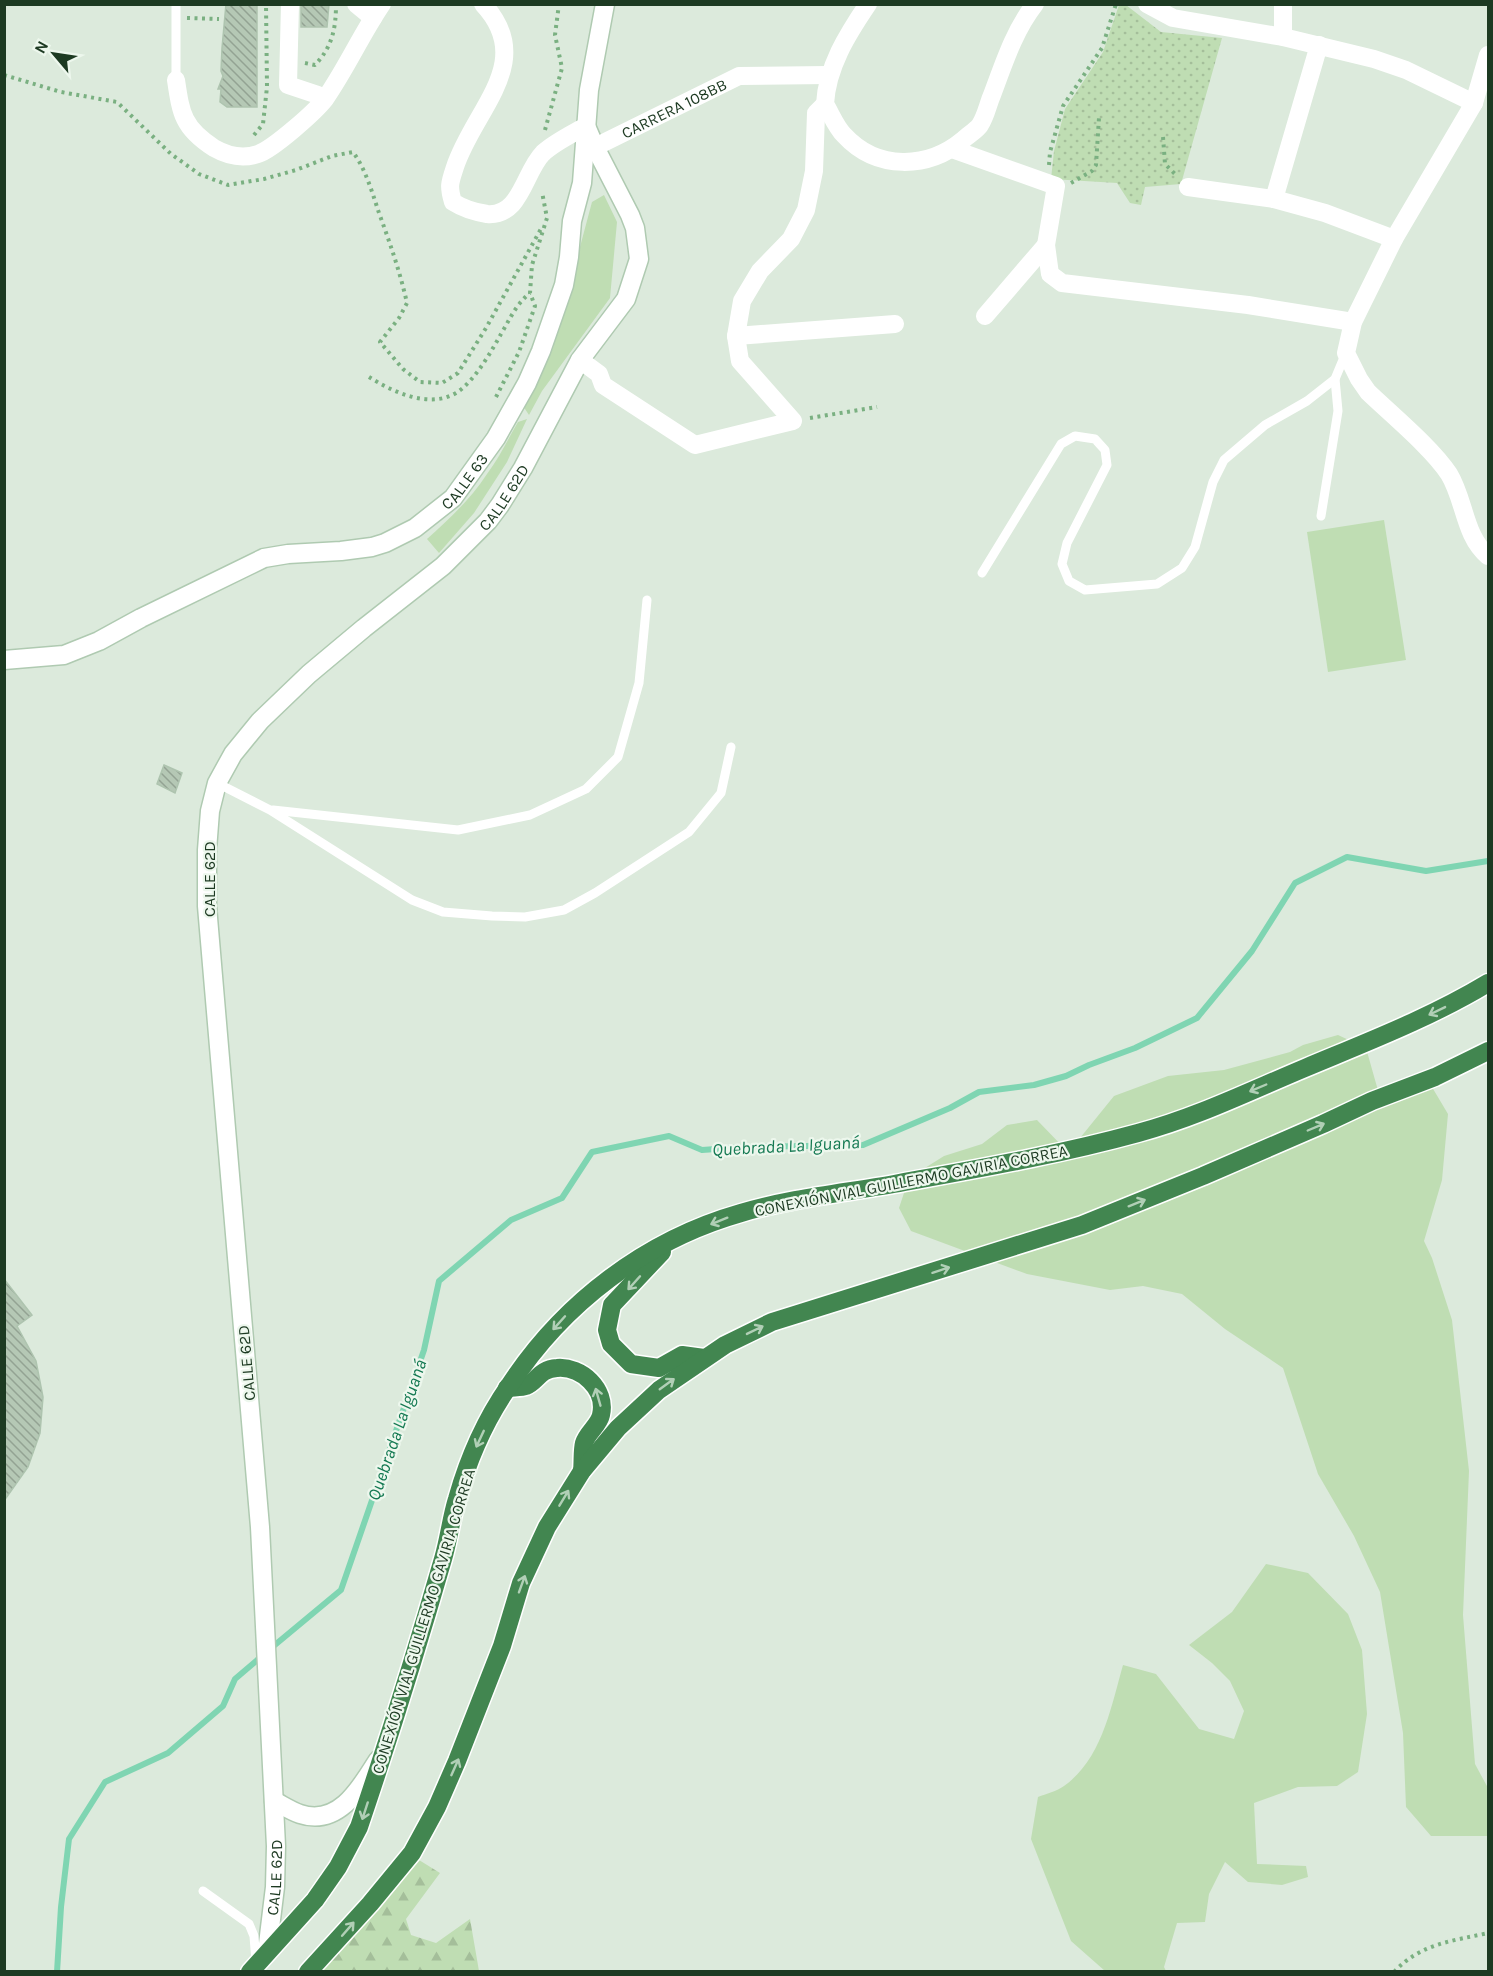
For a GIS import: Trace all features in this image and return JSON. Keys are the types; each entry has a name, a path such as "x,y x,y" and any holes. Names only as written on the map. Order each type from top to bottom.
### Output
{"highway":[{"name":"CONEXIÓN VIAL GUILLERMO GAVIRIA CORREA","path":"258,1963 315,1900 338,1867 359,1827 385,1750 444,1555 457,1497 478,1441 507,1388 535,1350 573,1309 598,1287 630,1263 673,1239 738,1213 776,1204 1003,1165 1155,1129 1436,1012 1488,983"},
{"path":"308,1971 370,1904 417,1844 437,1807 477,1712 502,1646 521,1583 547,1527 582,1471 618,1428 651,1398 724,1345 772,1322 1083,1225 1203,1176 1372,1101 1435,1077 1488,1051"},
{"path":"673,1239 612,1305 608,1330 611,1344 631,1364 659,1368 682,1355 704,1358"},
{"path":"507,1388 526,1386 541,1373 555,1368 568,1368 581,1373 593,1383 600,1397 601,1416 584,1442 582,1471"}],"street":[{"path":"290,4 288,85 318,95 324,100"},
{"path":"176,80 180,109 192,132 220,151 234,156 261,154 293,131 324,100 377,11 356,4"},
{"path":"483,4 501,29 506,46 506,59 500,77 458,157 448,188 453,202 476,212 492,214 504,212 515,201 543,154 586,126"},
{"name":"CALLE 63","path":"4,660 64,655 99,641 264,558 349,550 384,543 415,528 453,498 496,438 528,383 564,285 570,257 572,221 582,183 589,90 605,4"},
{"path":"580,360 598,374 603,385 695,446 793,421 740,361 736,336 742,301 760,271 791,239 806,210 814,171 816,113 825,104 829,75 850,31 868,4"},
{"path":"825,104 844,135 867,153 888,161 930,160 952,149 980,125 1010,46 1023,19 1035,4"},
{"path":"1147,4 1173,18 1283,37 1374,59 1406,70 1474,103"},
{"path":"1283,4 1283,37"},
{"path":"1274,199 1319,45"},
{"path":"1488,55 1474,103 1394,239 1364,296 1353,322 1346,353 1359,380 1368,392 1448,472 1460,493 1472,535 1488,556"},
{"name":"CARRERA 108BB","path":"595,147 739,76 829,75"},
{"name":"CALLE 62D","path":"258,1963 276,1887 273,1793 260,1527 207,906 210,811 217,783 233,754 260,721 333,653 443,566 488,521 523,468 580,360 626,299 639,259 635,228 586,126"},
{"path":"952,149 1051,184 1046,244 1050,274 1062,283 1237,303 1353,322"},
{"path":"1188,187 1274,199 1325,213 1394,239"},
{"path":"985,316 1046,244"},
{"path":"736,336 895,324"},
{"path":"273,1793 300,1814 314,1817 337,1811 354,1797 385,1750"}],"lane":[{"path":"176,4 176,80"},
{"path":"982,573 1061,444 1075,436 1095,440 1105,450 1107,465 1067,543 1062,564 1069,581 1085,590 1156,584 1182,568 1195,548 1213,482 1224,460 1264,425 1307,402 1335,379 1346,353"},
{"path":"1321,516 1338,411 1335,379"},
{"path":"270,810 458,831 530,815 586,789 618,757 639,683 647,600"},
{"path":"217,783 270,810 412,900 443,912 525,917 564,910 595,893 689,832 721,793 731,747"},
{"path":"203,1892 249,1924 254,1936 258,1963"}],"path":[{"path":"248,143 263,124 267,87 266,4"},
{"path":"306,55 305,63 315,65 324,56 334,32 336,4"},
{"path":"543,154 548,113 562,68 555,35 559,4"},
{"path":"1099,118 1096,165 1092,171 1071,183 1051,184 1050,152 1063,106 1102,48 1116,4"},
{"path":"189,11 189,26"},
{"path":"176,20 219,19"},
{"path":"4,75 61,92 117,102 171,154 199,174 228,185 296,170 332,156 354,152 377,205 399,268 407,303 399,318 380,342 403,369 420,382 442,383 458,374 547,218"},
{"path":"1163,137 1165,164 1188,187"},
{"path":"494,401 519,352 535,306 531,293 532,265 547,218 542,197 543,186"},
{"path":"369,377 386,388 407,396 441,399 458,392 478,370 519,302 531,293"},
{"path":"793,421 877,407"},
{"path":"1394,1971 1420,1951 1454,1939 1488,1933"}],"green space":[{"path":"1119,5 1126,5 1161,32 1222,38 1181,184 1145,187 1141,205 1130,203 1117,183 1051,179 1054,151 1065,109 1103,52"},
{"path":"604,195 617,222 610,298 542,391 529,415 523,406 540,378 553,348 592,202"},
{"path":"527,419 507,462 474,513 439,553 427,539 474,492 496,462 518,422"},
{"path":"1384,520 1406,660 1328,672 1307,532"},
{"path":"1338,1035 1366,1048 1379,1094 1423,1072 1448,1114 1442,1180 1424,1241 1432,1258 1452,1320 1469,1471 1463,1615 1475,1764 1488,1788 1488,1836 1431,1836 1406,1807 1403,1733 1380,1592 1354,1536 1318,1474 1283,1368 1225,1329 1182,1294 1143,1286 1110,1290 1027,1274 911,1231 899,1208 909,1178 944,1156 982,1144 1007,1125 1037,1120 1067,1151 1114,1096 1168,1076 1224,1070 1290,1052 1303,1045"},
{"path":"1266,1564 1308,1573 1348,1614 1362,1650 1367,1714 1358,1772 1337,1786 1298,1787 1254,1803 1257,1864 1306,1866 1308,1877 1282,1885 1248,1882 1225,1862 1209,1894 1205,1922 1177,1923 1164,1967 1166,1971 1105,1971 1071,1941 1031,1839 1038,1797 1064,1786 1088,1762 1109,1715 1123,1665 1156,1674 1199,1729 1234,1739 1244,1711 1230,1681 1189,1645 1232,1612"},
{"path":"419,1860 440,1873 406,1919 411,1935 436,1943 470,1919 479,1971 319,1972 369,1920"}],"building":[{"path":"226,4 257,4 257,107 227,107 220,102 221,89 218,89 223,76 221,71"},
{"path":"301,4 329,4 327,27 301,27"},
{"path":"164,765 182,773 175,793 157,784"},
{"path":"4,1279 32,1315 17,1326 36,1361 43,1397 40,1433 28,1467 4,1501"}],"waterway":[{"name":"Quebrada La Iguaná","path":"270,1649 341,1590 424,1350 439,1281 511,1220 562,1198 592,1152 669,1136 702,1150 863,1145 950,1108 979,1092 1034,1085 1066,1076 1135,1048 1197,1018 1252,951 1295,883 1347,857 1426,871 1488,861"},
{"name":"Quebrada La Iguaná","path":"57,1972 61,1907 69,1839 105,1782 168,1753 223,1706 235,1679 262,1656"}]}
